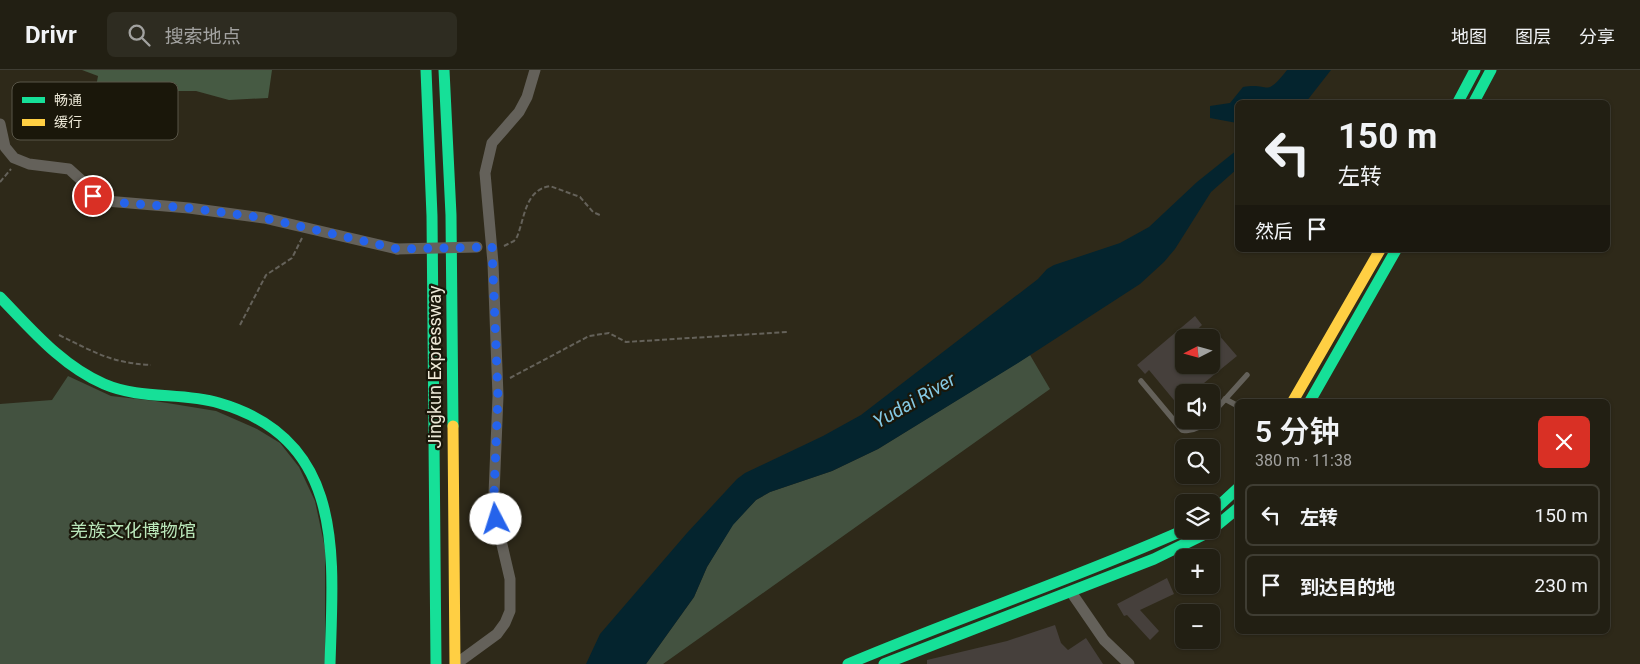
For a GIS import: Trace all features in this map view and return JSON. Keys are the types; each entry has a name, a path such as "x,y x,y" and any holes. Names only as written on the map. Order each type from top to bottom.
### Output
{"main road":[{"name":"Jingkun Expressway","path":"426,70 432,225 436,664"},
{"name":"Jingkun Expressway","path":"444,70 451,243 456,664"},
{"path":"1459,100 1475,70"},
{"path":"1475,100 1491,70"},
{"path":"1294,399 1379,252"},
{"path":"1311,399 1395,252"},
{"path":"0,297 70,364 103,384 114,388 150,394 207,401 237,409 259,418 274,428 295,447 309,466 319,488 331,534 333,553 330,664"},
{"path":"1220,505 1235,491"},
{"path":"884,664 1154,559 1198,539 1219,525 1235,511"},
{"path":"848,664 910,638 1120,558 1175,534"}],"street":[{"path":"456,664 497,634 510,611 510,579 496,519 494,494 498,396 492,247 485,192 487,160 492,143 519,112 532,84 534,70"},
{"path":"0,124 5,146 10,155 30,164 69,169 80,179 93,196 106,201 189,208 264,218 398,249 492,247"},
{"path":"1071,592 1104,640 1129,664"}],"lane":[{"path":"1220,405 1246,375"},
{"path":"1141,381 1175,422"},
{"path":"1225,399 1235,404"},
{"path":"1181,429 1195,429"}],"path":[{"path":"0,182 18,160"},
{"path":"492,247 500,247 514,240 529,199 536,191 545,187 550,186 580,197 593,212 602,216"},
{"path":"240,326 266,275 292,258 306,228"},
{"path":"496,382 520,374 589,336 598,334 608,333 626,342 787,332"},
{"path":"56,334 107,359 129,364 151,365"}],"green space":[{"path":"82,70 272,70 268,98 229,100 196,91 178,91 178,82 97,82 98,76"},
{"path":"1030,355 1050,389 663,664 646,664 694,597 707,567 733,524 756,500 770,492 832,471 878,449"},
{"name":"羌族文化博物馆","path":"68,376 111,396 216,411 257,429 280,443 299,467 315,501 325,548 325,664 0,664 0,404 52,400"}],"water":[{"path":"1287,70 1331,70 1308,100 1235,100 1235,123 1210,118 1210,106 1230,103 1243,87 1267,88 1280,79"},
{"name":"Yudai River","path":"1235,152 1235,171 1211,192 1175,249 1140,284 1018,363 878,449 832,471 770,492 756,500 733,525 707,567 694,597 646,664 586,664 600,634 687,533 737,479 745,473 823,436 861,415 1038,279 1047,269 1120,243 1149,227 1197,182"}],"building":[{"path":"1195,316 1202,325 1198,329 1180,329"},
{"path":"1175,333 1175,374 1215,374 1203,384 1175,384 1175,401 1149,370 1145,374 1137,365"},
{"path":"1220,336 1237,356 1220,370"},
{"path":"1167,578 1174,594 1140,610 1159,631 1150,640 1127,615 1124,616 1117,604"},
{"path":"1055,625 1061,643 1068,650 1086,638 1103,664 927,664 927,660 1007,641"}],"traffic: fast":[{"path":"426,70 432,216 436,664"},
{"path":"444,70 451,215 453,426"},
{"path":"1459,100 1475,70"},
{"path":"1475,100 1491,70"},
{"path":"1311,399 1395,252"},
{"path":"0,297 35,334 61,357 74,367 104,384 132,392 219,403 261,420 291,444 311,474 324,507 330,544 332,583 330,664"},
{"path":"1220,505 1235,491"},
{"path":"884,664 1154,559 1209,532 1235,510"},
{"path":"848,664 1101,565 1175,534"}],"traffic: slow":[{"path":"1294,399 1379,252"},
{"path":"453,426 455,664"}],"route":[{"path":"93,196 111,202 189,208 264,218 398,249 492,247 498,396 494,494 496,519"}]}
